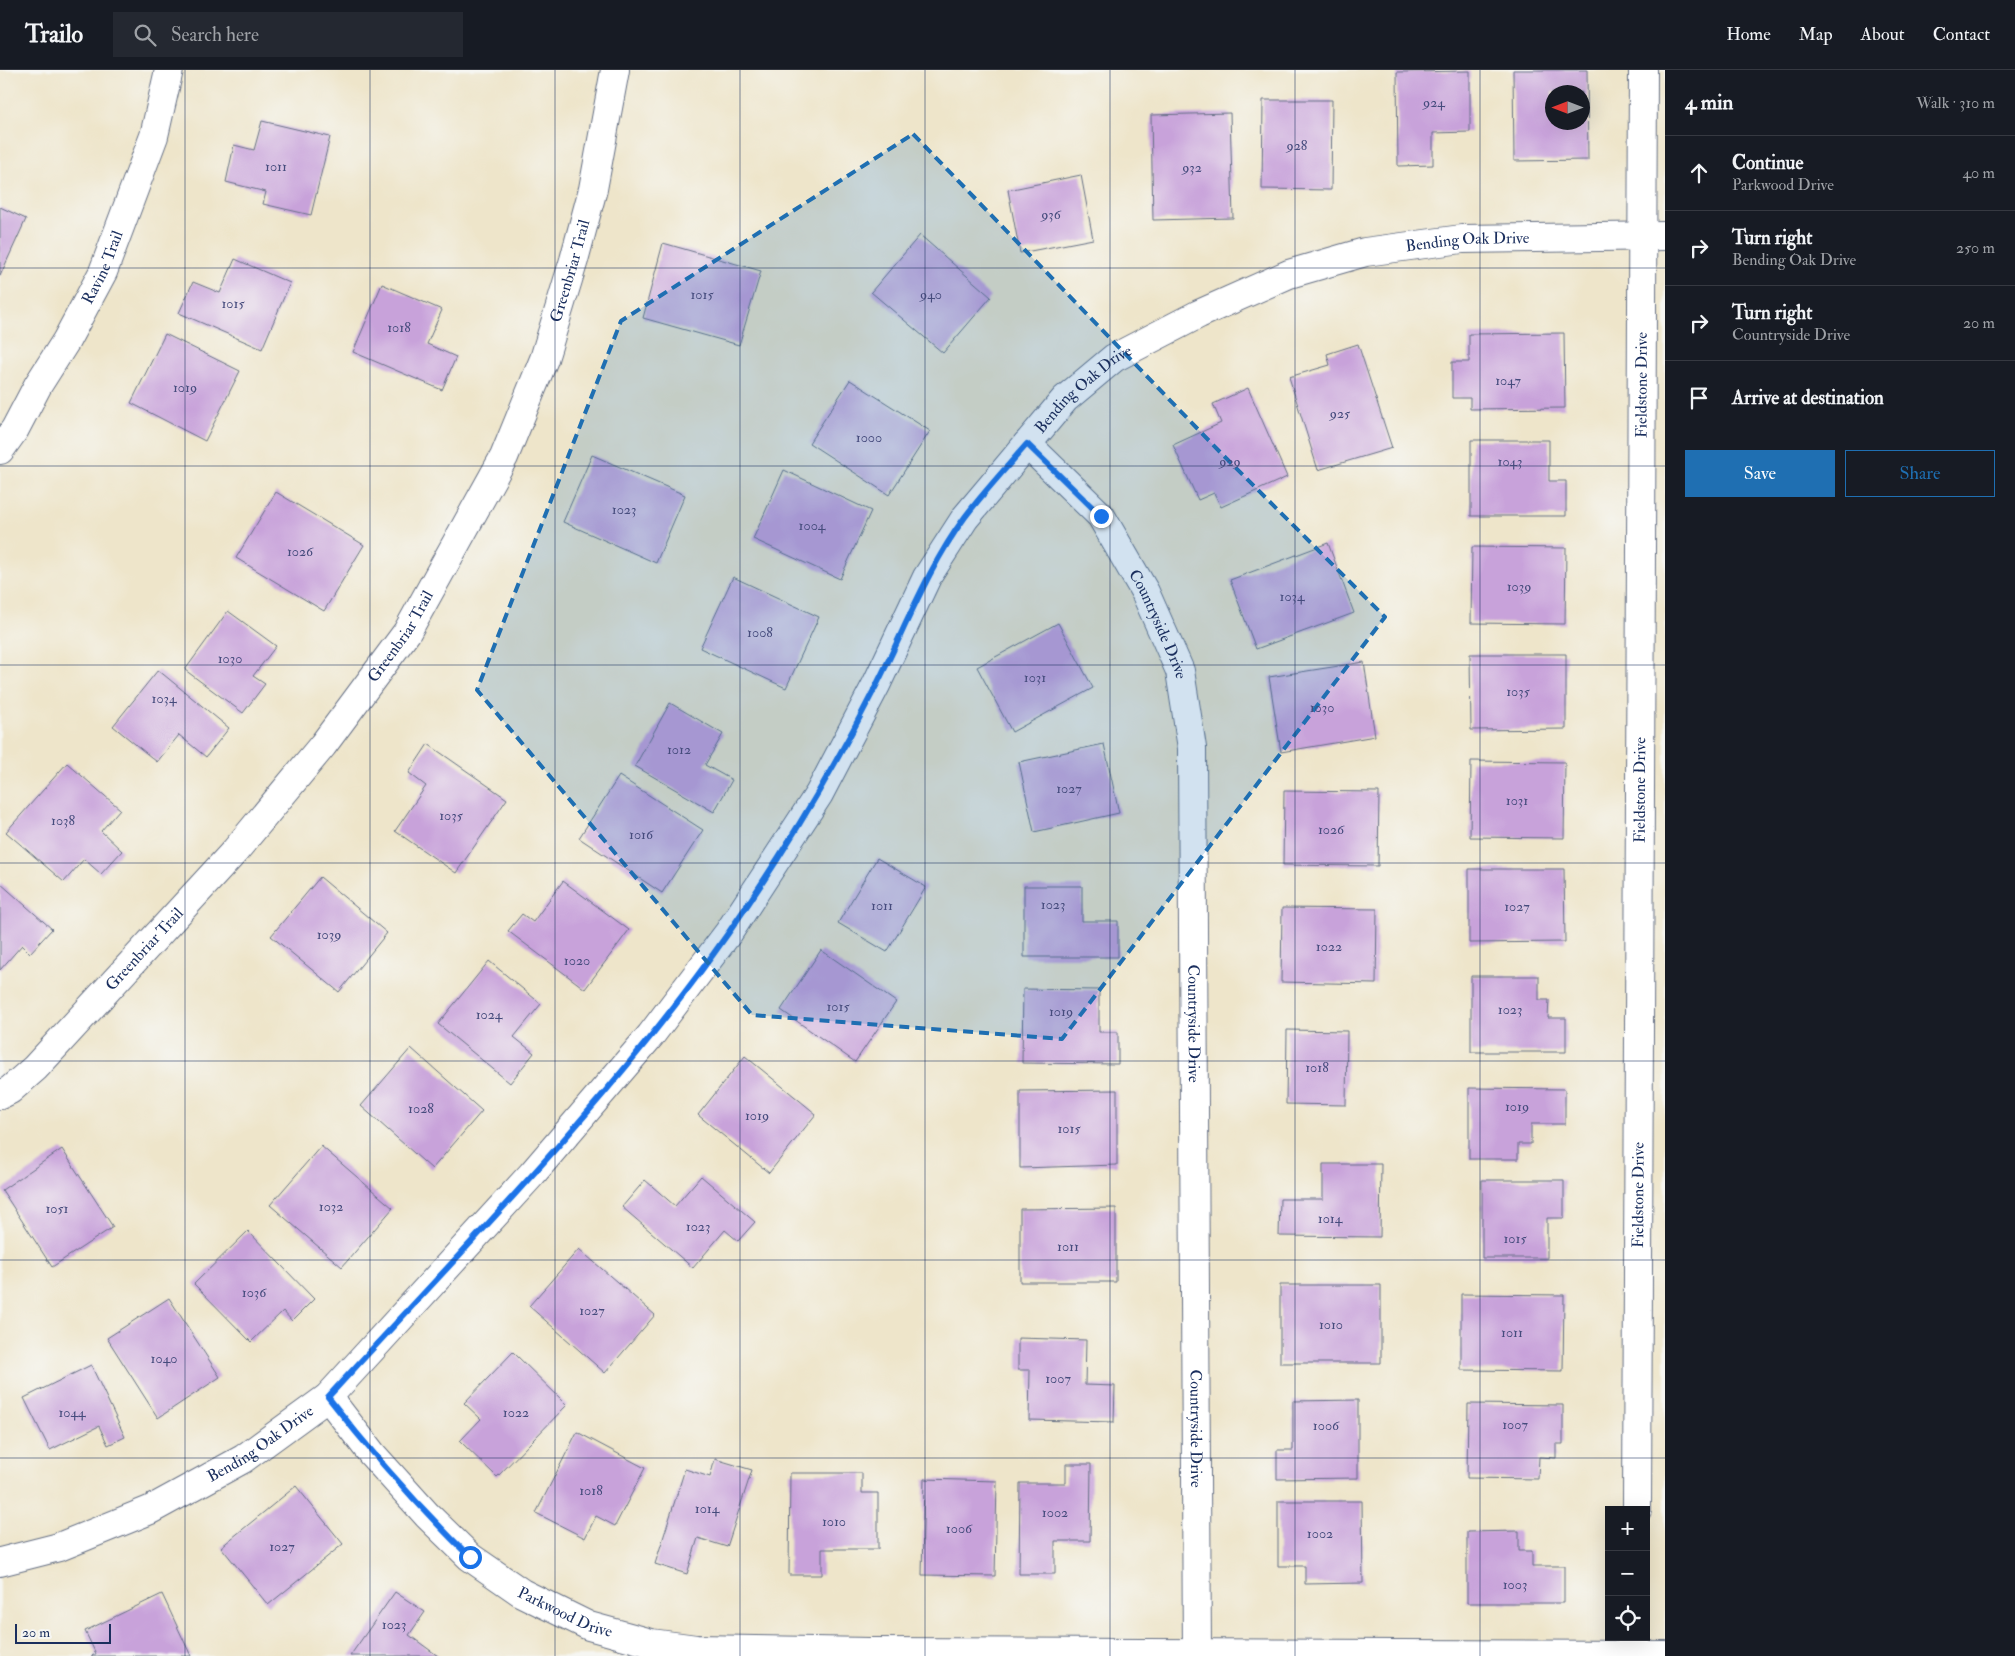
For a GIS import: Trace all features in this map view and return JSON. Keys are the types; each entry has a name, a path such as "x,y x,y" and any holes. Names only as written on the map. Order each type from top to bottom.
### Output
{"street":[{"name":"Ravine Trail","path":"0,450 15,429 38,385 66,341 103,272 154,136 169,70"},
{"name":"Greenbriar Trail","path":"0,1095 10,1090 35,1068 235,851 323,745 407,632 504,457 544,359 593,189 616,70"},
{"name":"Fieldstone Drive","path":"1637,1506 1653,236 1643,70"},
{"name":"Bending Oak Drive","path":"0,1562 59,1548 150,1510 243,1458 328,1397 539,1166 651,1035 729,932 819,794 876,685 927,577 965,518 1064,399 1114,358 1199,314 1288,274 1365,252 1462,239 1653,236"},
{"name":"Countryside Drive","path":"1027,444 1101,516 1144,592 1180,671 1192,748 1197,1655"},
{"name":"Parkwood Drive","path":"328,1397 378,1461 427,1515 470,1557 522,1593 598,1628 651,1643 696,1649 1197,1655 1665,1655"},
{"path":"1636,1641 1636,1656"}],"highlighted area":[{"path":"913,134 1219,451 1385,617 1062,1039 752,1015 477,690 621,321"}],"building":[{"path":"1513,70 1587,70 1587,85 1545,85 1545,130 1588,130 1588,160 1514,161"},
{"path":"1470,71 1470,132 1433,133 1433,165 1398,166 1397,72"},
{"path":"1263,100 1332,100 1331,190 1262,189"},
{"path":"1230,113 1233,218 1153,220 1151,115"},
{"path":"262,121 330,137 311,215 263,204 266,192 226,182 234,145 254,150"},
{"path":"1081,175 1093,239 1020,253 1008,190"},
{"path":"0,207 26,219 0,276"},
{"path":"920,235 991,297 943,353 871,292"},
{"path":"663,243 761,271 739,345 643,318"},
{"path":"235,259 290,283 262,349 179,313 193,282 220,293"},
{"path":"382,284 442,310 427,344 456,357 442,390 353,352"},
{"path":"1564,333 1565,408 1470,409 1470,398 1452,398 1452,362 1469,362 1469,334"},
{"path":"165,334 240,371 205,441 131,403"},
{"path":"1358,344 1392,448 1318,470 1289,377 1330,365 1327,354"},
{"path":"850,380 930,431 889,495 809,443"},
{"path":"1248,388 1287,477 1221,507 1214,493 1198,500 1173,445 1221,423 1213,404"},
{"path":"1471,440 1549,440 1549,481 1566,481 1566,516 1471,516"},
{"path":"592,455 685,495 656,563 563,522"},
{"path":"784,470 871,511 840,579 753,539"},
{"path":"276,492 364,545 324,611 236,558"},
{"path":"1328,543 1354,613 1256,649 1230,580"},
{"path":"1472,547 1566,548 1565,624 1471,623"},
{"path":"733,577 819,617 786,688 700,648"},
{"path":"228,611 276,646 253,676 265,684 243,713 185,670"},
{"path":"1058,623 1093,688 1012,732 977,667"},
{"path":"1470,654 1566,654 1566,729 1471,730"},
{"path":"1364,662 1375,736 1281,752 1269,677"},
{"path":"158,670 229,728 206,757 179,735 157,762 113,726"},
{"path":"670,703 723,734 705,765 732,780 714,812 635,766"},
{"path":"428,744 507,799 456,873 395,831 426,786 409,773"},
{"path":"1104,744 1119,813 1034,832 1019,762"},
{"path":"1471,761 1565,762 1564,838 1470,837"},
{"path":"67,763 120,809 101,831 122,851 101,874 84,859 64,882 6,832"},
{"path":"619,776 703,830 662,893 579,838"},
{"path":"1284,791 1379,792 1378,866 1283,865"},
{"path":"877,858 926,887 887,952 838,923"},
{"path":"1469,869 1564,869 1565,942 1469,943"},
{"path":"320,877 387,933 339,992 271,936"},
{"path":"563,881 629,930 585,989 508,931 522,914 533,922"},
{"path":"0,883 52,929 30,953 22,945 0,970"},
{"path":"1024,886 1082,886 1082,921 1118,921 1118,957 1024,957"},
{"path":"1282,908 1377,909 1376,984 1281,982"},
{"path":"821,950 896,1002 855,1062 781,1010"},
{"path":"489,961 541,1004 514,1037 534,1053 510,1083 438,1024"},
{"path":"1471,976 1539,976 1539,1000 1549,1000 1548,1018 1566,1018 1566,1052 1471,1052"},
{"path":"1023,989 1099,990 1099,1032 1118,1032 1118,1064 1022,1063"},
{"path":"1287,1030 1347,1031 1346,1105 1286,1104"},
{"path":"411,1048 482,1111 432,1169 361,1106"},
{"path":"745,1056 816,1114 769,1173 698,1115"},
{"path":"1469,1088 1565,1089 1565,1124 1531,1124 1531,1144 1518,1144 1518,1159 1469,1159"},
{"path":"1117,1090 1117,1165 1020,1168 1020,1091"},
{"path":"321,1146 393,1208 342,1267 270,1205"},
{"path":"62,1149 113,1227 52,1267 2,1190"},
{"path":"1323,1164 1381,1164 1380,1237 1279,1236 1280,1199 1323,1199"},
{"path":"701,1176 755,1222 738,1241 725,1230 693,1268 622,1207 645,1180 675,1206"},
{"path":"1482,1180 1564,1180 1564,1218 1547,1218 1547,1258 1482,1258"},
{"path":"1116,1208 1116,1282 1020,1282 1020,1209"},
{"path":"248,1231 314,1299 292,1321 283,1311 251,1342 194,1284"},
{"path":"579,1249 655,1315 605,1373 529,1306"},
{"path":"1280,1285 1381,1285 1381,1363 1280,1363"},
{"path":"1461,1294 1564,1295 1563,1371 1461,1370"},
{"path":"169,1298 220,1377 158,1418 107,1338"},
{"path":"1018,1338 1086,1340 1085,1385 1115,1386 1114,1422 1029,1420 1030,1370 1018,1370"},
{"path":"513,1352 567,1405 497,1477 460,1441 481,1419 464,1403"},
{"path":"91,1365 125,1437 108,1445 99,1426 50,1450 24,1398"},
{"path":"1358,1400 1358,1478 1277,1479 1277,1450 1293,1450 1293,1401"},
{"path":"1468,1404 1563,1405 1563,1444 1556,1444 1556,1458 1539,1457 1538,1479 1467,1478"},
{"path":"577,1432 645,1468 615,1526 596,1516 585,1538 536,1513"},
{"path":"715,1459 752,1470 727,1547 698,1538 687,1574 655,1564 685,1469 710,1477"},
{"path":"1066,1464 1091,1464 1090,1541 1055,1541 1055,1574 1019,1574 1020,1483 1066,1483"},
{"path":"790,1473 862,1473 862,1493 878,1493 878,1549 822,1549 822,1575 789,1575"},
{"path":"924,1479 997,1481 995,1576 922,1575"},
{"path":"296,1486 343,1544 268,1605 221,1547"},
{"path":"1278,1501 1362,1501 1363,1583 1305,1584 1305,1566 1278,1566"},
{"path":"1519,1531 1519,1551 1532,1551 1532,1566 1564,1566 1564,1603 1467,1603 1467,1532"},
{"path":"395,1592 425,1612 409,1635 438,1656 350,1656"},
{"path":"162,1594 191,1656 91,1656 96,1654 85,1631"}],"route":[{"path":"470,1557 427,1515 372,1454 328,1397 532,1174 651,1035 729,932 819,794 876,685 927,577 965,518 1027,444 1101,516"}]}
